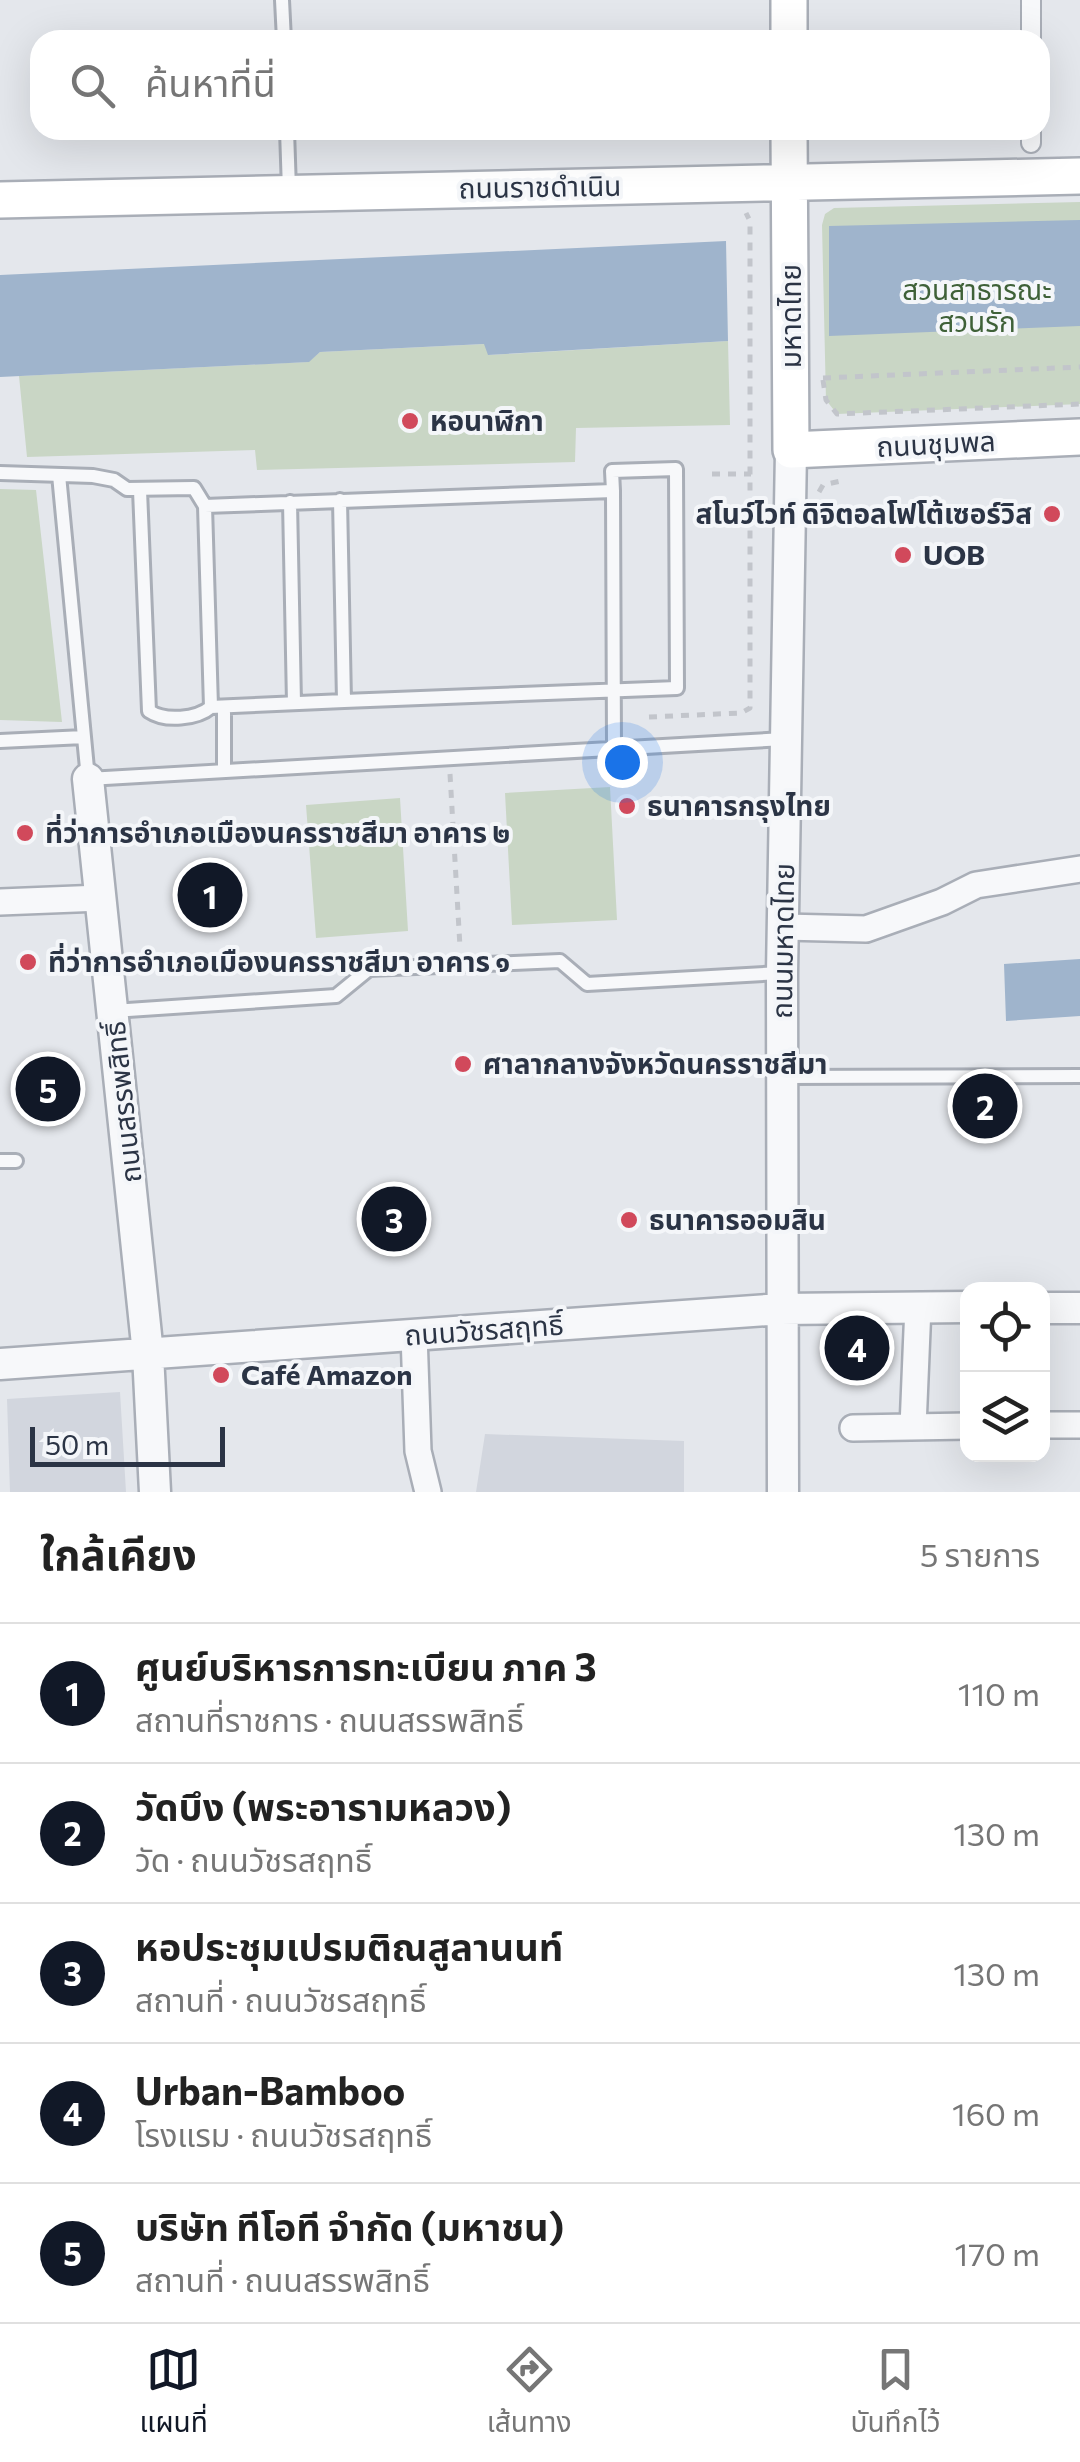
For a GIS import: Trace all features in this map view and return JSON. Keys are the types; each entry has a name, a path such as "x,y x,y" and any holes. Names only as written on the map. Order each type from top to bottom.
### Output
{"main road":[{"path":"789,0 789,30"},
{"name":"มหาดไทย","path":"789,140 791,450"},
{"name":"ถนนราชดำเนิน","path":"0,200 1080,176"},
{"name":"ถนนชุมพล","path":"791,450 1080,437"}],"street":[{"path":"1031,0 1031,30"},
{"name":"ถนนมหาดไทย","path":"784,1492 782,973 791,450"},
{"name":"ถนนสรรพสิทธิ์","path":"88,779 148,1354 156,1492"},
{"path":"784,927 866,928 942,902 976,884 1080,869"},
{"path":"0,902 101,898"},
{"path":"913,1427 918,1306"},
{"name":"ถนนวัชรสฤทธิ์","path":"0,1364 781,1309 960,1307"},
{"path":"1050,1308 1080,1308"},
{"path":"414,1334 418,1452 428,1492"},
{"path":"1050,1425 1080,1425"},
{"path":"853,1428 960,1426"}],"lane":[{"path":"282,0 284,30"},
{"path":"287,140 289,192"},
{"path":"140,490 149,711 157,716 201,715 217,707 614,689 677,688 676,470 612,472 614,689 614,747"},
{"path":"0,473 93,476 114,480 127,490 194,488 205,506 224,769"},
{"name":"ถนนสรรพสิทธิ์","path":"59,474 88,779"},
{"path":"205,506 612,490"},
{"path":"340,500 344,702"},
{"path":"290,502 294,704"},
{"path":"0,740 84,737"},
{"path":"88,779 784,738"},
{"path":"114,1011 336,996 369,969 560,961 587,984 782,973"},
{"path":"782,1078 1080,1076"},
{"path":"0,1161 16,1161"}],"path":[{"path":"649,717 741,713 750,708 750,221 748,214 740,210"},
{"path":"823,362 826,400 837,414 1080,404"},
{"path":"823,378 1080,366"},
{"path":"712,474 751,474"},
{"path":"819,495 822,485 841,481"},
{"path":"449,756 461,965"}],"shaded area":[{"path":"120,1392 126,1492 10,1492 7,1399"},
{"path":"485,1434 684,1441 684,1492 476,1492"}],"green space":[{"name":"สวนสาธารณะ สวนรัก","path":"1080,202 1080,404 837,414 826,400 822,225 825,214 834,208"},
{"path":"728,341 730,425 576,428 575,462 257,470 255,450 27,457 19,376 308,362 320,352 485,344 489,355"},
{"path":"0,489 36,490 62,722 0,720"},
{"path":"610,787 617,920 512,925 505,793"},
{"path":"400,798 408,931 316,938 306,805"}],"water":[{"path":"1080,220 1080,326 829,336 829,226"},
{"path":"726,241 728,341 488,355 484,344 320,352 309,362 0,377 0,275"},
{"path":"1080,959 1080,1016 1006,1021 1004,964"}],"place":[{"name":"หอนาฬิกา","path":"410,421"},
{"name":"สโนว์ไวท์ ดิจิตอลโฟโต้เซอร์วิส","path":"1052,514"},
{"name":"UOB","path":"903,555"},
{"name":"ธนาคารกรุงไทย","path":"627,806"},
{"name":"ที่ว่าการอำเภอเมืองนครราชสีมา อาคาร ๒","path":"25,833"},
{"name":"ศูนย์บริหารการทะเบียน ภาค 3","path":"210,895"},
{"name":"ที่ว่าการอำเภอเมืองนครราชสีมา อาคาร ๑","path":"28,962"},
{"name":"ศาลากลางจังหวัดนครราชสีมา","path":"463,1064"},
{"name":"บริษัท ทีโอที จำกัด (มหาชน)","path":"48,1089"},
{"name":"วัดบึง (พระอารามหลวง)","path":"985,1106"},
{"name":"หอประชุมเปรมติณสูลานนท์","path":"394,1219"},
{"name":"ธนาคารออมสิน","path":"629,1220"},
{"name":"Urban-Bamboo","path":"857,1348"},
{"name":"Café Amazon","path":"221,1375"}]}
